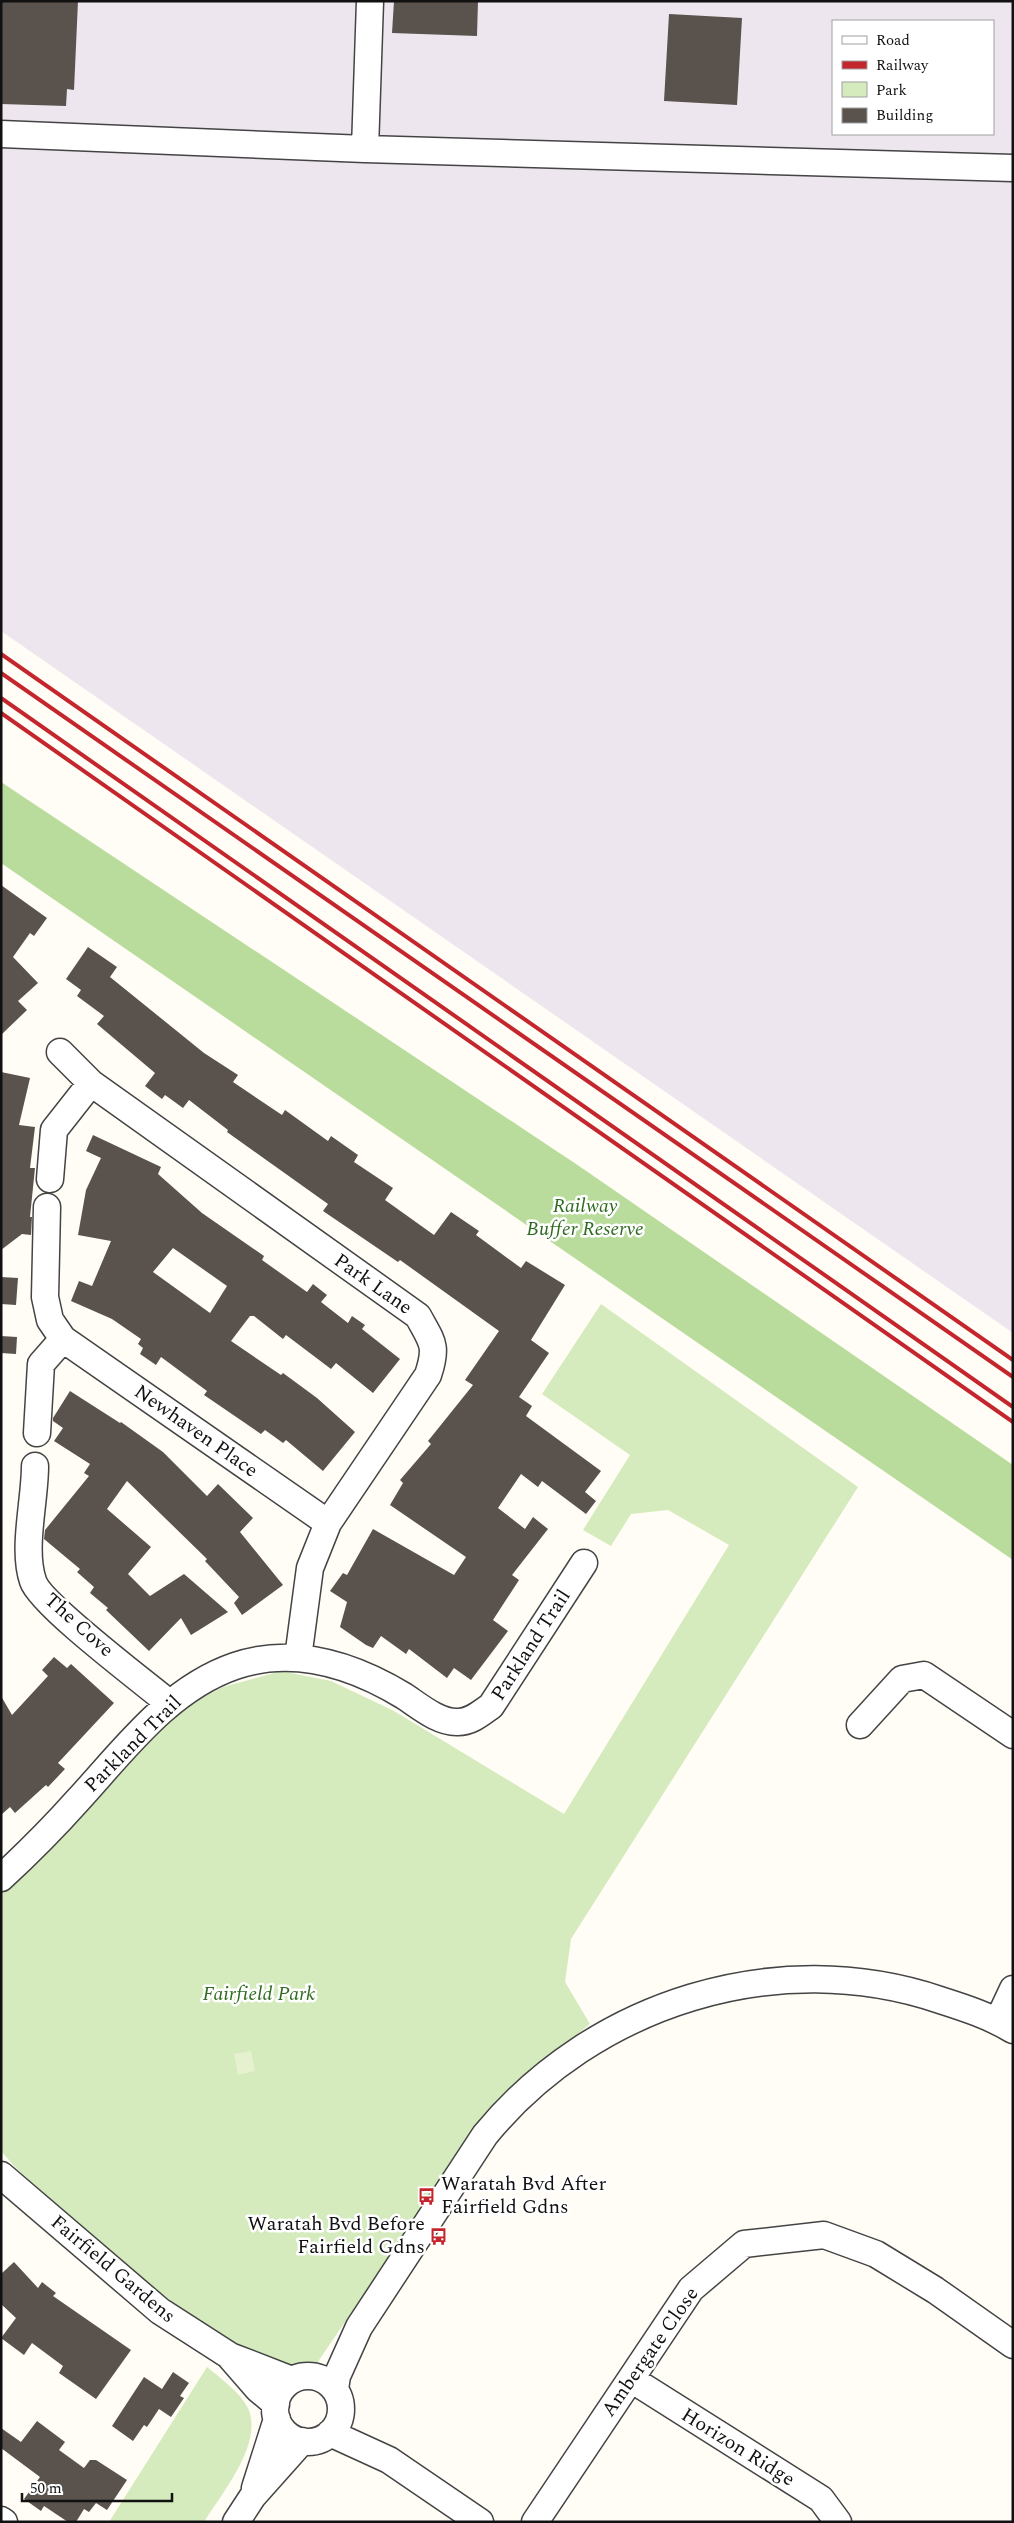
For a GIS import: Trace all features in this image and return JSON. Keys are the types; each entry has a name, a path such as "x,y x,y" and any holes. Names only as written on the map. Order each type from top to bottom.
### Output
{"street":[{"path":"365,149 370,1"},
{"path":"1,134 365,149 1013,168"},
{"name":"Park Lane","path":"60,1052 91,1084 418,1316 430,1336 435,1354 428,1374 328,1523 310,1568 298,1658"},
{"path":"50,1180 54,1130 91,1084"},
{"name":"Newhaven Place","path":"47,1206 45,1297 50,1320 63,1339 328,1523"},
{"path":"37,1433 41,1364 63,1339"},
{"name":"The Cove","path":"35,1466 29,1554 33,1582 58,1612 169,1703"},
{"name":"Parkland Trail","path":"1,1878 53,1828 130,1742 169,1703 195,1685 235,1666 276,1657 298,1658 336,1664 382,1683 436,1717 457,1722 474,1718 491,1706 584,1563"},
{"path":"860,1725 902,1679 924,1675 1013,1735"},
{"path":"276,2412 286,2433 302,2441 317,2440 335,2411 337,2376 360,2327 470,2155 503,2113 540,2078 575,2052 645,2013 678,2000 738,1986 818,1978 855,1980 909,1990 1005,2026 1013,1989"},
{"name":"Fairfield Gardens","path":"1,2175 146,2301 195,2335 230,2356 298,2378"},
{"name":"Ambergate Close","path":"535,2522 691,2289 744,2244 824,2235 876,2254 935,2290 1013,2345"},
{"path":"253,2496 276,2412 278,2394 360,2327"},
{"name":"Fairfield Gardens","path":"230,2356 276,2412"},
{"path":"298,2378 321,2378 335,2411 389,2460 480,2522"},
{"name":"Horizon Ridge","path":"631,2379 821,2499 838,2522"},
{"path":"236,2522 253,2496 302,2441"}],"shaded area":[{"path":"1,1 1013,1 1013,1333 1,631"}],"green space":[{"name":"Railway Buffer Reserve","path":"1,782 579,1166 1013,1465 1013,1560 1,863"},
{"name":"Fairfield Park","path":"601,1304 858,1487 571,1939 565,1982 590,2024 496,2101 315,2366 272,2378 105,2251 15,2167 1,2151 1,1891 175,1712 223,1687 281,1671 331,1681 394,1711 564,1814 729,1545 668,1510 631,1514 611,1546 583,1530 630,1455 542,1394"},
{"path":"251,2051 255,2071 238,2075 234,2054"},
{"path":"207,2367 240,2396 248,2408 251,2422 246,2452 230,2482 204,2522 109,2522"}],"building":[{"path":"1,1 78,1 74,90 67,89 66,106 1,104"},
{"path":"394,1 478,1 477,36 392,33"},
{"path":"669,14 742,18 737,105 664,101"},
{"path":"1,885 47,918 34,936 30,933 13,957 38,983 18,1001 27,1010 1,1035"},
{"path":"88,947 117,967 110,977 204,1053 238,1075 233,1082 282,1115 285,1110 328,1141 331,1136 358,1155 354,1162 393,1188 385,1200 434,1235 451,1212 479,1231 476,1235 521,1268 526,1261 565,1285 531,1340 549,1353 519,1397 532,1406 526,1416 601,1471 585,1492 596,1501 586,1514 542,1481 538,1487 521,1474 498,1508 525,1529 533,1517 548,1529 512,1575 519,1580 493,1620 508,1631 471,1680 454,1668 447,1678 409,1649 406,1654 381,1636 373,1648 366,1645 340,1627 347,1602 330,1591 343,1573 347,1575 373,1529 454,1575 466,1557 390,1505 403,1483 400,1480 431,1444 428,1441 473,1385 465,1380 499,1331 400,1260 398,1262 323,1211 328,1204 227,1132 228,1130 189,1100 183,1108 165,1095 162,1099 145,1086 155,1073 97,1024 104,1016 77,996 81,990 66,979"},
{"path":"1,1072 30,1078 19,1125 35,1127 30,1168 35,1168 30,1217 32,1217 31,1235 22,1234 1,1250"},
{"path":"93,1135 161,1167 158,1174 202,1213 264,1256 262,1260 307,1292 313,1284 327,1295 321,1302 348,1323 352,1316 365,1325 362,1329 400,1359 373,1393 336,1363 331,1369 286,1335 283,1339 254,1316 250,1316 231,1341 281,1375 283,1373 317,1398 355,1432 323,1471 286,1440 283,1443 265,1430 261,1434 204,1395 207,1391 161,1357 156,1365 140,1354 143,1348 138,1344 141,1339 112,1319 71,1301 79,1281 92,1286 111,1241 78,1235 86,1190 101,1158 86,1151","holes":["173,1248 227,1286 210,1313 153,1272"]},
{"path":"1,1277 18,1278 16,1305 1,1304"},
{"path":"1,1336 17,1337 16,1354 1,1353"},
{"path":"70,1391 121,1422 163,1452 207,1496 218,1484 253,1518 240,1532 283,1585 242,1615 234,1603 239,1597 205,1561 207,1559 127,1481 107,1509 151,1547 128,1574 150,1596 184,1574 228,1612 191,1635 181,1618 149,1651 106,1610 108,1608 90,1593 94,1587 77,1572 80,1569 44,1539 45,1530 89,1476 84,1473 90,1464 54,1441 63,1428 53,1421 53,1418"},
{"path":"54,1657 67,1668 71,1664 114,1703 58,1763 65,1769 48,1787 46,1785 15,1813 10,1807 1,1815 1,1696 12,1715 48,1676 42,1670"},
{"path":"14,2262 38,2288 42,2282 56,2293 53,2296 131,2350 96,2399 59,2373 63,2366 32,2343 24,2355 1,2338 16,2318 1,2304 1,2274"},
{"path":"173,2372 189,2383 180,2396 184,2398 171,2417 159,2409 147,2427 144,2425 133,2441 112,2426 144,2377 162,2389"},
{"path":"37,2421 65,2442 59,2450 84,2468 90,2460 96,2460 127,2480 107,2510 96,2503 89,2512 84,2509 76,2522 68,2522 44,2506 41,2511 24,2499 40,2477 1,2448 1,2428 21,2442"}],"railway":[{"path":"1,654 1013,1360"},
{"path":"1,673 1013,1377"},
{"path":"1,698 1013,1407"},
{"path":"1,713 1013,1422"}],"place":[{"name":"Waratah Bvd After Fairfield Gdns","path":"427,2196"},
{"name":"Waratah Bvd Before Fairfield Gdns","path":"439,2236"}]}
